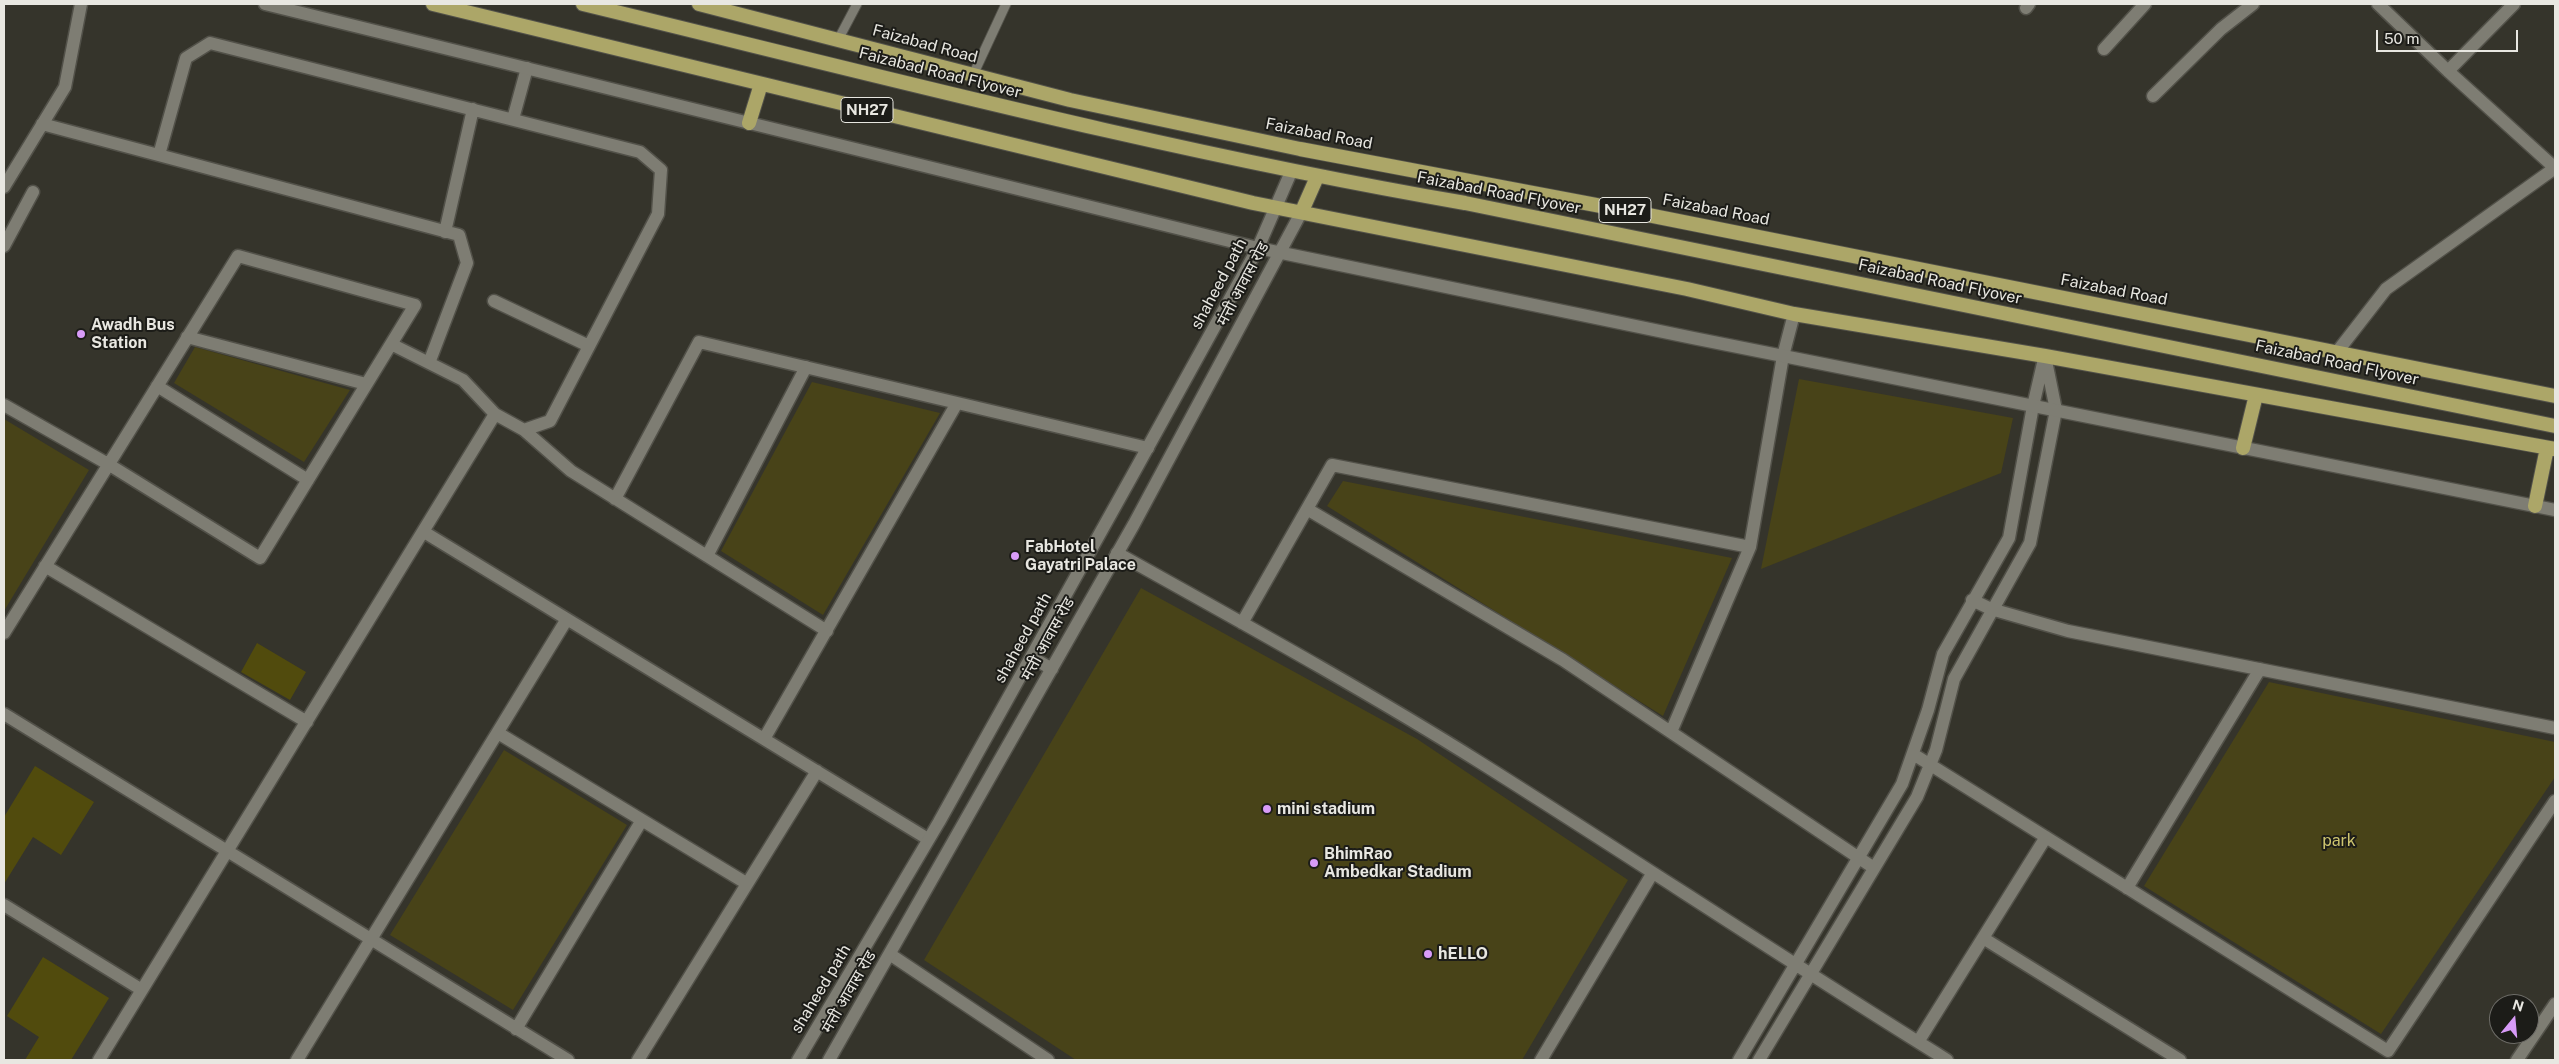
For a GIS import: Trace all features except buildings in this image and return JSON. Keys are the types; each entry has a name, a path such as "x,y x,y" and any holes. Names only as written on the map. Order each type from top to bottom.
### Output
{"highway":[{"name":"NH27","path":"433,4 761,84 1274,206 1302,211"},
{"name":"Faizabad Road Flyover","path":"583,4 1117,134 1290,172"},
{"name":"Faizabad Road","path":"699,4 1070,100 1300,149 1643,214 2337,352 2555,393"},
{"path":"749,123 761,84"},
{"path":"1290,172 1317,178"},
{"name":"Faizabad Road Flyover","path":"1317,178 1475,205 2555,426"},
{"name":"मंत्ती आवास रोड","path":"1302,211 1317,178"},
{"path":"1302,211 1687,289 1794,314 2045,356 2551,448 2535,506"},
{"path":"2244,448 2256,395"}],"street":[{"path":"4,187 65,87 81,4"},
{"path":"265,4 1258,248 1783,356 2555,510"},
{"path":"2104,49 2145,4"},
{"path":"2153,96 2221,30 2253,4"},
{"path":"2337,352 2386,289 2555,168 2378,4"},
{"path":"2448,70 2514,4"},
{"path":"159,155 186,58 210,43 640,152 661,170 658,214 550,421 524,430"},
{"path":"513,120 527,68"},
{"path":"445,232 473,109"},
{"path":"42,124 459,235 467,263 429,363"},
{"name":"shaheed path","path":"798,1060 928,839 1148,448 1258,248 1274,206 1290,172"},
{"path":"4,246 33,192"},
{"name":"मंत्ती आवास रोड","path":"830,1060 1117,553 1302,211"},
{"path":"4,405 108,464 260,558 415,305 238,256 108,464 4,633"},
{"path":"494,301 589,346"},
{"path":"1671,732 1750,547 1783,356 1794,314"},
{"path":"187,337 366,384"},
{"path":"615,499 699,342 1148,448"},
{"path":"391,344 463,380 495,414 524,430 571,471 826,631"},
{"path":"1739,1060 1902,784 1928,710 1943,654 2008,538 2033,406 2045,356"},
{"path":"1759,1060 1917,797 1930,765 1954,679 1991,609 2030,543 2056,410 2045,356"},
{"path":"707,556 806,367"},
{"path":"157,386 308,480"},
{"path":"764,740 958,403"},
{"path":"99,1060 495,414"},
{"path":"1242,623 1332,465 1750,547"},
{"path":"1307,509 1563,660 1874,868"},
{"path":"424,532 928,839"},
{"path":"1117,553 1242,623 1480,762 1810,976 1947,1060"},
{"path":"45,566 307,722"},
{"path":"1972,600 1991,609 2068,631 2555,728"},
{"path":"297,1060 567,620"},
{"path":"1031,657 1052,669"},
{"path":"2127,888 2260,669"},
{"path":"4,714 568,1060"},
{"path":"498,733 746,883"},
{"path":"1913,754 2388,1051 2555,801"},
{"path":"638,1060 817,771"},
{"path":"516,1028 642,820"},
{"path":"1918,1042 2046,837"},
{"path":"1541,1060 1652,874"},
{"path":"4,906 142,990"},
{"path":"1983,938 2180,1060"},
{"path":"891,955 1033,1056 1048,1060"},
{"path":"2518,1060 2555,1004"}],"lane":[{"path":"838,40 857,4"},
{"path":"973,74 1006,4"}],"green space":[{"path":"195,347 350,390 304,462 174,383"},
{"path":"1799,379 2013,418 2001,473 1761,569"},
{"path":"812,382 940,413 823,615 721,551"},
{"path":"4,419 89,470 4,611"},
{"path":"1343,481 1732,558 1663,716 1327,506"},
{"name":"mini stadium","path":"1141,588 1417,739 1628,880 1522,1060 1076,1060 924,960"},
{"name":"park","path":"2269,682 2555,742 2555,777 2381,1034 2144,886"},
{"path":"504,750 627,825 513,1010 390,935"}],"place":[{"name":"Awadh Bus Station","path":"81,334"},
{"name":"FabHotel Gayatri Palace","path":"1015,556"},
{"name":"mini stadium","path":"1267,809"},
{"name":"BhimRao Ambedkar Stadium","path":"1314,863"},
{"name":"hELLO","path":"1428,954"}]}
